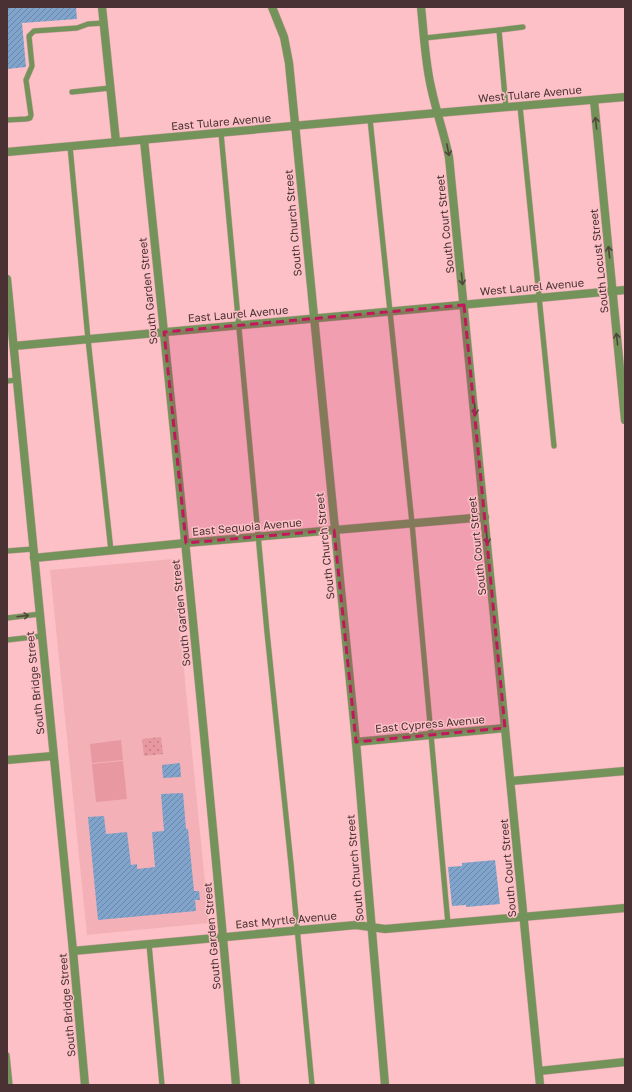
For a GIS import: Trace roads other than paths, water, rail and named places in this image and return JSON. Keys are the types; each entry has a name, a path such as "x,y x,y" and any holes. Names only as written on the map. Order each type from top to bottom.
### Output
{"street":[{"path":"102,7 116,142"},
{"name":"South Church Street","path":"272,7 284,37 289,63 356,742 385,1085"},
{"name":"South Court Street","path":"421,7 430,86 445,137 449,157 540,1085"},
{"name":"West Tulare Avenue","path":"437,113 625,97"},
{"name":"South Locust Street","path":"594,100 625,420"},
{"name":"East Tulare Avenue","path":"7,152 437,113"},
{"name":"South Garden Street","path":"144,140 186,543 224,937 236,1085"},
{"name":"South Bridge Street","path":"7,278 85,1085"},
{"name":"West Laurel Avenue","path":"464,305 625,290"},
{"name":"East Laurel Avenue","path":"14,346 464,305"},
{"name":"East Sequoia Avenue","path":"34,558 485,517"},
{"name":"East Cypress Avenue","path":"356,742 505,728"},
{"path":"7,760 53,756"},
{"path":"511,781 625,771"},
{"name":"East Myrtle Avenue","path":"73,951 356,925 385,929 625,908"},
{"path":"539,1071 625,1062"}],"lane":[{"path":"7,120 26,119 30,118 31,115 26,80 32,66 29,36 31,33 34,31 77,28 88,24 104,23"},
{"path":"425,38 523,27"},
{"path":"499,30 506,108"},
{"path":"72,92 110,88"},
{"path":"520,106 554,446"},
{"path":"370,119 412,523 448,924"},
{"path":"221,133 267,632 312,1085"},
{"path":"70,146 88,339 111,551"},
{"path":"7,381 17,380"},
{"path":"7,551 33,548"},
{"path":"7,618 40,614"},
{"path":"7,640 42,636"},
{"path":"149,944 162,1085"},
{"path":"7,1055 10,1085"}]}
